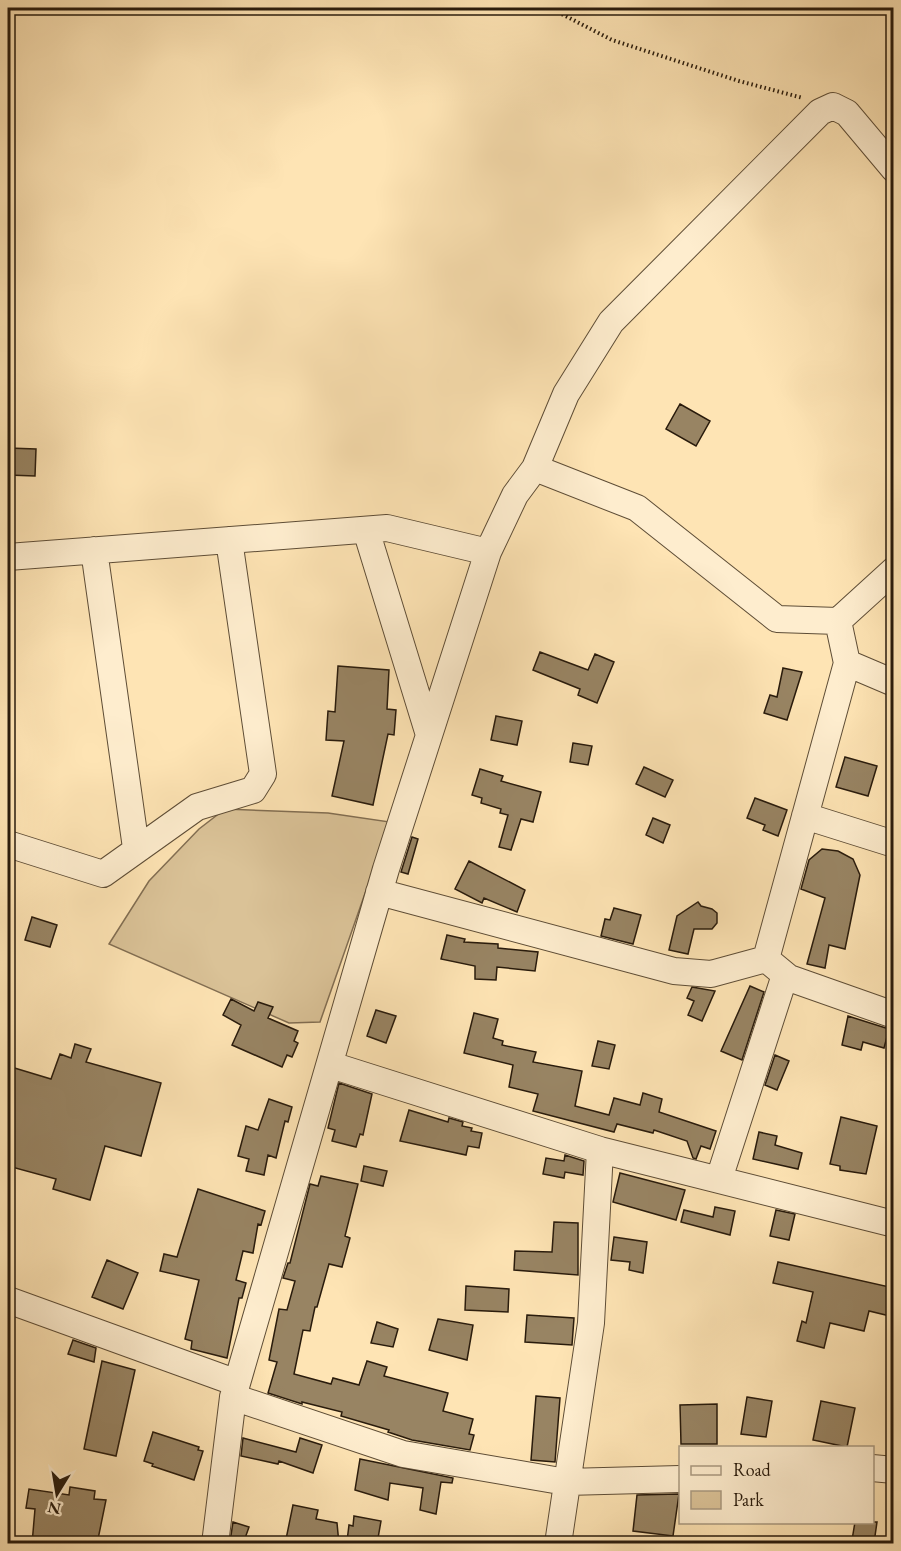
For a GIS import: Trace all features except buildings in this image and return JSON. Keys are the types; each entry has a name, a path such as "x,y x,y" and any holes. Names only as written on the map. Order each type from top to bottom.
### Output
{"street":[{"path":"215,1544 235,1390 331,1065 379,892 488,552 515,495 535,468 566,394 611,322 820,112 833,106 847,113 894,169"},
{"path":"535,468 637,508 777,619 838,621 890,578"},
{"path":"8,557 387,528 488,552"},
{"path":"366,530 429,735"},
{"path":"8,843 103,874 136,848 197,807 253,790 263,774 229,540"},
{"path":"94,550 136,848"},
{"path":"719,1179 776,967 805,816 847,663 838,621"},
{"path":"847,663 894,683"},
{"path":"805,816 894,844"},
{"path":"379,892 674,971 711,974 776,967 894,1015"},
{"path":"331,1065 600,1150 894,1224"},
{"path":"558,1544 591,1323 600,1150"},
{"path":"8,1300 403,1454 566,1482 679,1479"},
{"path":"874,1468 894,1470"}],"path":[{"path":"550,8 612,40 739,81 833,106"}],"green space":[{"path":"225,809 328,813 390,822 320,1022 289,1023 109,944 149,881 199,829"}]}
